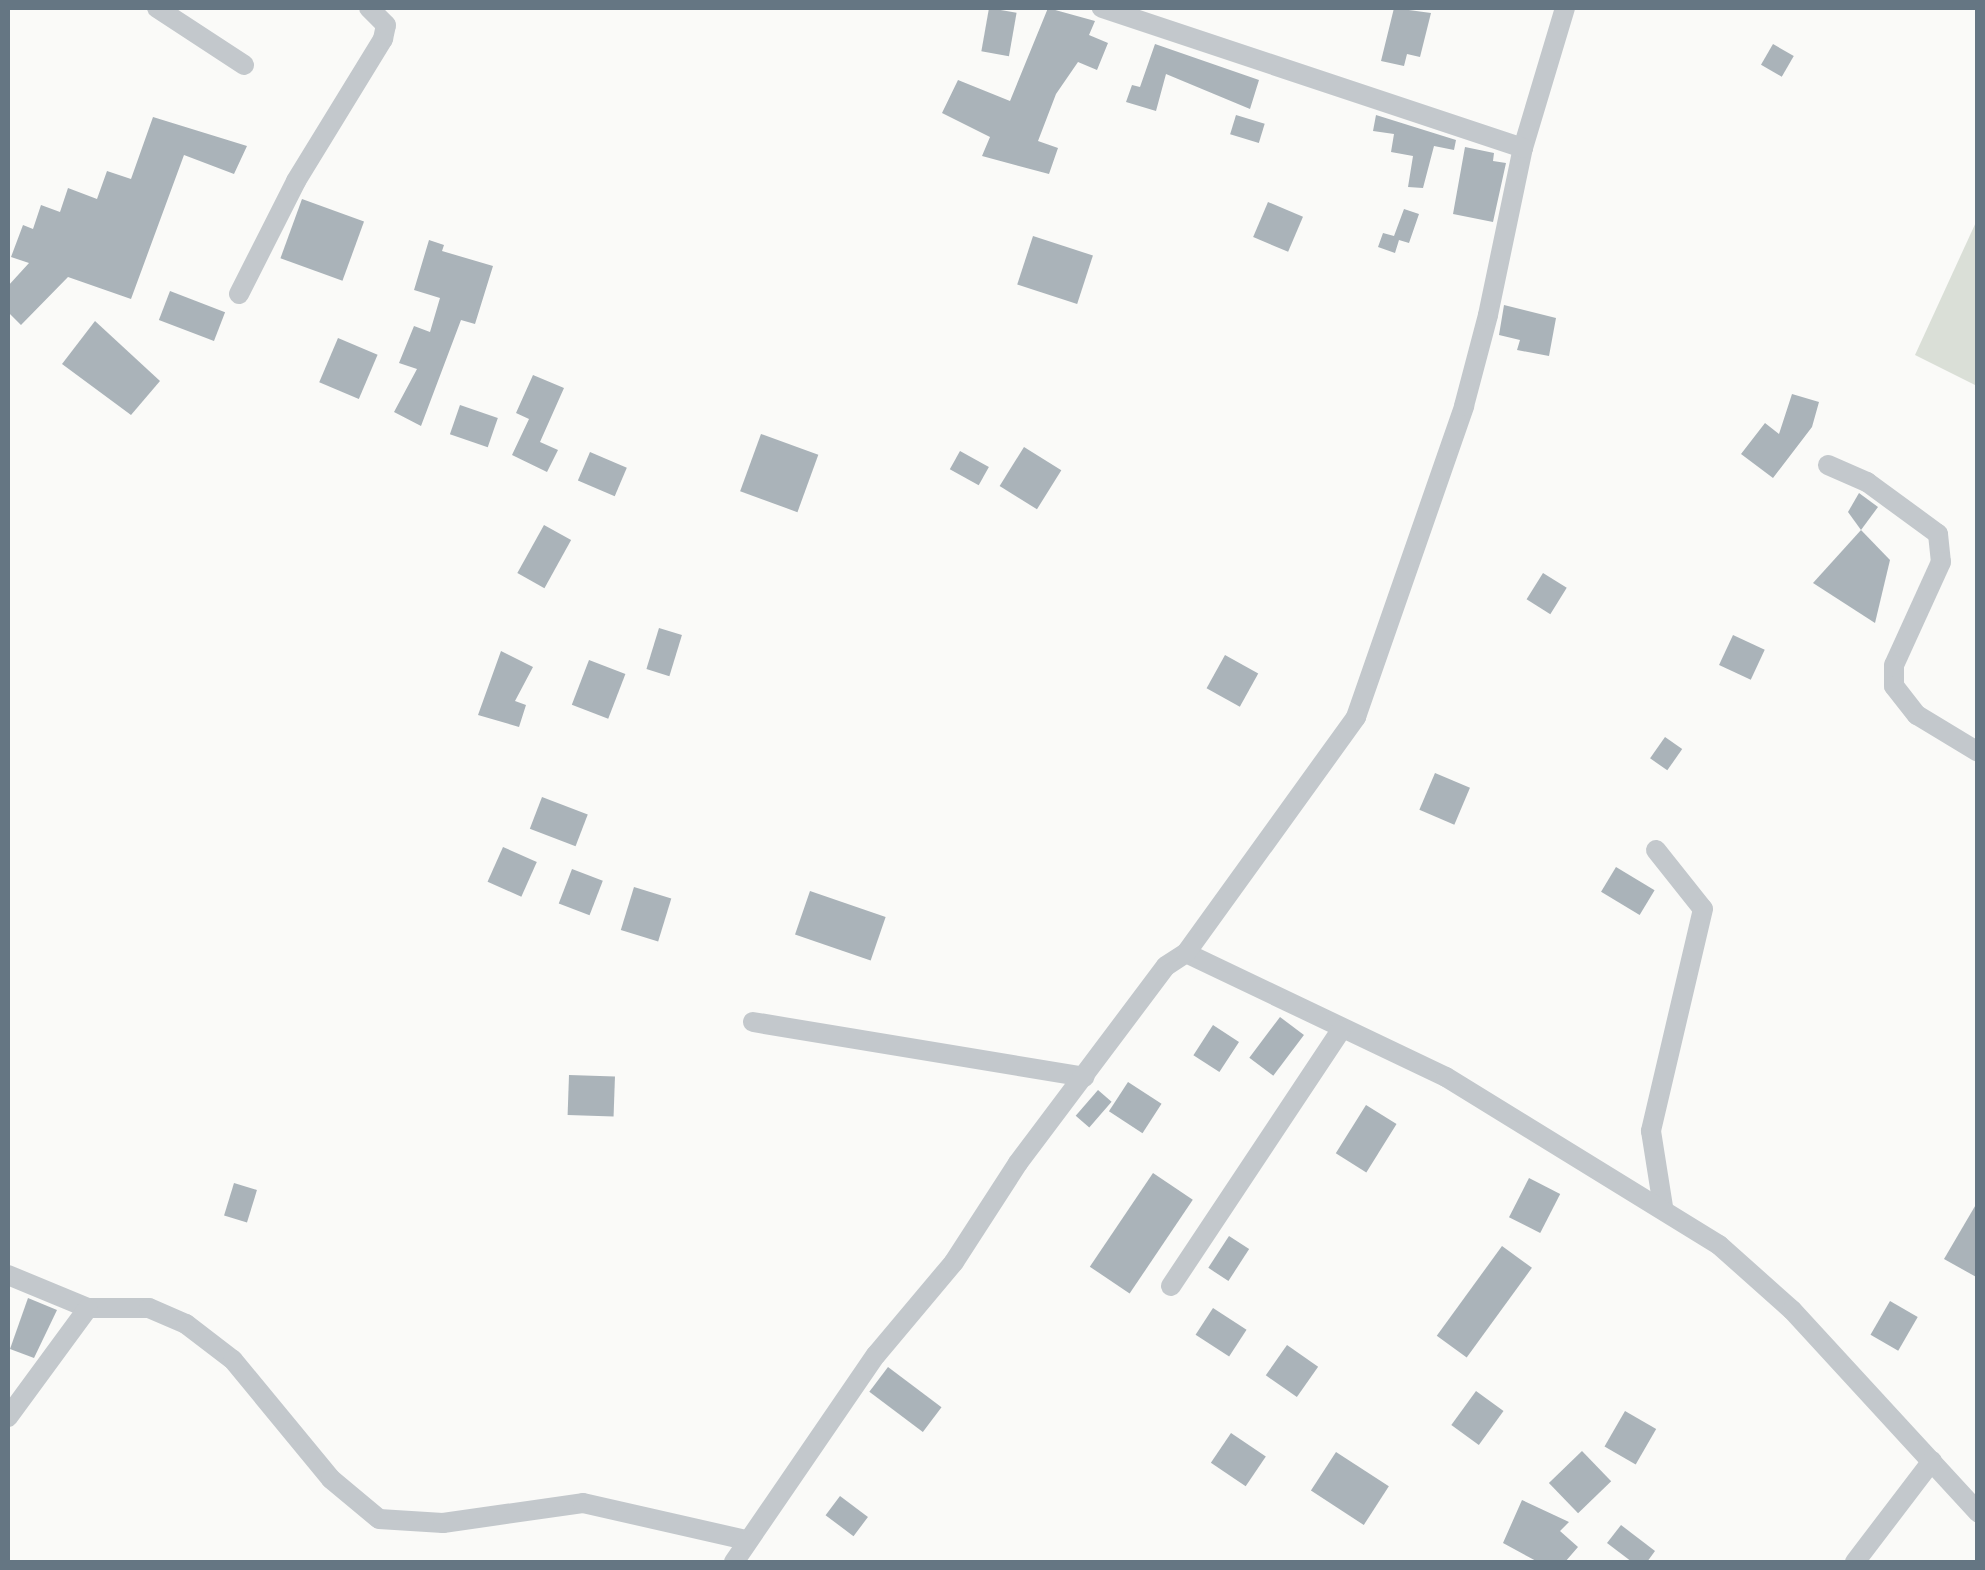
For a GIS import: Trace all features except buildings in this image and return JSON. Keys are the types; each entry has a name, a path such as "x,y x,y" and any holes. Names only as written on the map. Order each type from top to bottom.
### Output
{"street":[{"path":"157,8 244,65"},
{"path":"239,294 296,181 383,38 386,24 370,8"},
{"path":"1102,8 1523,148"},
{"path":"734,1562 746,1540 1166,966 1186,953 1319,776 1374,676 1464,406 1523,148 1565,8"},
{"path":"1828,465 1867,482 1938,534 1941,562 1894,665 1894,686 1917,715 1978,752"},
{"path":"1656,850 1703,908 1652,1131 1662,1207"},
{"path":"1186,953 1446,1078 1719,1245 1792,1310 1978,1512"},
{"path":"753,1022 1084,1077"},
{"path":"1171,1286 1341,1030"},
{"path":"8,1275 88,1308 148,1308 186,1324 233,1360 331,1480 379,1518 442,1523 583,1503 746,1540"},
{"path":"8,1417 88,1308"},
{"path":"1855,1562 1932,1461"}],"shaded area":[{"path":"1977,220 1978,386 1915,355"}]}
